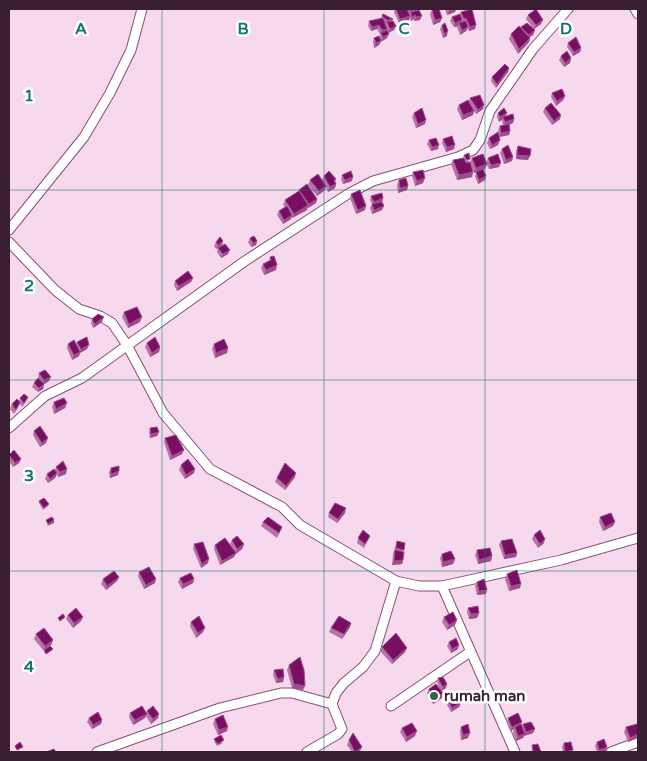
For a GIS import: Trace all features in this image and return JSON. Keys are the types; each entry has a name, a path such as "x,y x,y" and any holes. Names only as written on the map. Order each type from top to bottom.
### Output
{"street":[{"path":"9,230 84,137 110,93 131,50 142,9"},
{"path":"9,428 46,396 82,378 245,261 348,194 373,182 458,157 473,150 480,140 490,111 533,49 568,9"},
{"path":"636,9 638,14"},
{"path":"9,242 55,290 79,309 100,316 112,323 163,413 210,469 282,508 300,525 396,581 420,586 442,586 560,560 638,538"},
{"path":"307,752 338,734 342,729 332,704 336,693 344,683 363,667 375,651 396,581"},
{"path":"442,586 514,752"},
{"path":"391,706 470,652"},
{"path":"97,752 220,708 281,692 332,704"},
{"path":"611,752 638,742"}],"building":[{"path":"396,9 407,9 410,16 400,19"},
{"path":"439,9 442,18 435,20 432,10"},
{"path":"472,9 476,25 470,27 461,12"},
{"path":"536,9 543,20 536,25 528,15"},
{"path":"419,10 422,16 416,17 415,15 412,17 411,12"},
{"path":"383,14 393,19 387,20 382,16"},
{"path":"460,14 462,20 455,23 452,17"},
{"path":"383,18 387,29 382,30 379,25 372,27 369,21"},
{"path":"393,21 396,26 390,29 387,22"},
{"path":"466,21 468,27 462,30 459,23"},
{"path":"445,23 448,31 444,34 442,25"},
{"path":"527,23 535,30 529,35 521,27"},
{"path":"519,26 530,38 519,49 511,34"},
{"path":"387,30 389,34 383,37 381,33"},
{"path":"379,36 381,41 376,43 374,38"},
{"path":"576,37 581,48 574,52 568,43"},
{"path":"567,51 571,58 565,63 561,56"},
{"path":"505,64 509,68 497,84 492,77"},
{"path":"562,89 565,96 557,101 552,93"},
{"path":"480,95 484,105 478,110 470,98"},
{"path":"468,100 474,111 463,115 459,105"},
{"path":"551,103 561,115 554,121 545,108"},
{"path":"422,108 426,120 418,124 414,113"},
{"path":"504,108 507,113 500,117 498,113"},
{"path":"513,114 514,119 505,122 503,117"},
{"path":"509,124 510,131 501,133 500,126"},
{"path":"498,132 500,140 492,145 489,138"},
{"path":"452,136 455,145 447,147 443,139"},
{"path":"436,138 439,145 432,147 429,140"},
{"path":"508,145 513,157 506,160 502,149"},
{"path":"518,146 531,149 530,156 517,155"},
{"path":"469,153 470,159 467,160 464,155"},
{"path":"483,154 487,164 476,168 472,158"},
{"path":"498,154 501,163 491,165 488,158"},
{"path":"464,158 466,163 470,162 473,172 459,175 453,160"},
{"path":"483,169 486,176 479,180 476,172"},
{"path":"423,170 425,178 417,181 413,172"},
{"path":"329,171 336,179 334,180 336,184 330,187 324,176"},
{"path":"351,171 353,177 345,180 342,175"},
{"path":"318,174 326,186 319,191 310,180"},
{"path":"406,178 408,186 400,188 399,180"},
{"path":"307,184 317,199 309,204 299,190"},
{"path":"360,190 366,206 358,210 351,194"},
{"path":"299,191 308,205 294,214 285,200"},
{"path":"382,193 383,198 374,202 371,196"},
{"path":"382,202 384,206 374,210 372,204"},
{"path":"287,206 292,215 284,220 279,211"},
{"path":"254,236 257,241 253,243 250,238"},
{"path":"220,237 223,241 218,245 216,242"},
{"path":"225,244 230,250 223,254 218,248"},
{"path":"274,256 277,265 266,270 263,264 271,260 270,257"},
{"path":"188,271 193,278 179,286 175,281"},
{"path":"137,307 142,317 129,324 124,312"},
{"path":"98,314 104,317 95,324 92,319"},
{"path":"87,337 89,345 81,349 77,342"},
{"path":"155,337 160,347 152,353 147,343"},
{"path":"224,339 228,348 216,353 214,344"},
{"path":"74,340 80,352 74,355 68,344"},
{"path":"45,370 51,377 44,380 39,373"},
{"path":"38,378 44,384 39,388 34,383"},
{"path":"24,394 28,397 24,403 20,398"},
{"path":"64,398 67,403 56,409 54,402"},
{"path":"17,399 20,402 16,410 12,404"},
{"path":"40,426 48,438 42,443 34,431"},
{"path":"157,427 159,432 151,434 150,428"},
{"path":"176,435 184,450 172,456 165,438"},
{"path":"14,450 21,459 15,463 9,455"},
{"path":"188,459 195,469 186,475 181,465"},
{"path":"63,461 67,469 60,472 56,467"},
{"path":"285,463 296,473 286,486 277,478"},
{"path":"119,466 119,471 111,474 111,468"},
{"path":"54,469 57,473 50,479 47,474"},
{"path":"44,498 49,504 44,508 39,501"},
{"path":"335,503 346,508 338,519 329,513"},
{"path":"611,513 615,522 605,527 600,517"},
{"path":"52,517 54,520 48,524 46,520"},
{"path":"268,517 282,527 279,533 263,522"},
{"path":"363,530 370,536 365,544 358,538"},
{"path":"540,530 545,539 540,544 534,535"},
{"path":"237,536 244,544 237,549 232,540"},
{"path":"225,538 236,553 222,561 215,545"},
{"path":"512,539 517,553 505,555 501,541"},
{"path":"397,541 405,543 404,550 396,548"},
{"path":"203,542 209,559 202,564 194,544"},
{"path":"490,548 492,556 479,560 477,550"},
{"path":"395,550 404,552 403,560 394,561"},
{"path":"451,551 455,559 443,562 442,554"},
{"path":"149,567 156,579 146,585 139,572"},
{"path":"517,570 521,584 511,586 507,574"},
{"path":"114,571 119,577 107,586 103,579"},
{"path":"191,573 194,579 183,584 180,578"},
{"path":"484,579 487,590 479,591 477,582"},
{"path":"478,606 479,613 471,614 468,608"},
{"path":"76,608 83,617 74,623 68,615"},
{"path":"453,612 457,620 449,625 444,617"},
{"path":"63,614 65,617 60,621 58,618"},
{"path":"199,616 205,628 198,633 191,622"},
{"path":"339,616 351,623 344,634 331,628"},
{"path":"44,628 53,640 45,646 36,634"},
{"path":"396,633 407,648 393,660 382,647"},
{"path":"456,638 459,645 452,649 449,642"},
{"path":"50,646 53,649 46,654 44,650"},
{"path":"300,657 304,670 305,686 294,684 289,665"},
{"path":"283,669 284,677 278,679 274,670"},
{"path":"443,677 447,684 443,687 438,678"},
{"path":"436,684 443,693 434,700 429,689"},
{"path":"457,694 461,702 452,708 449,701"},
{"path":"142,706 147,714 135,720 130,713"},
{"path":"153,706 159,714 153,719 147,711"},
{"path":"98,712 102,720 93,725 89,718"},
{"path":"518,713 522,722 512,727 508,718"},
{"path":"223,715 228,727 219,730 215,719"},
{"path":"531,722 535,729 526,732 523,724"},
{"path":"412,723 417,731 407,737 402,728"},
{"path":"468,724 470,733 463,735 461,727"},
{"path":"521,724 525,734 518,736 515,727"},
{"path":"637,724 638,734 630,738 626,727"},
{"path":"353,733 362,747 355,752 349,740"},
{"path":"221,735 224,740 218,744 214,739"},
{"path":"604,739 607,747 599,750 597,742"},
{"path":"20,742 23,747 17,750 15,746"},
{"path":"571,742 573,750 565,752 564,743"},
{"path":"538,744 541,752 533,752 532,745"}],"place":[{"name":"rumah man","path":"434,696"}]}
